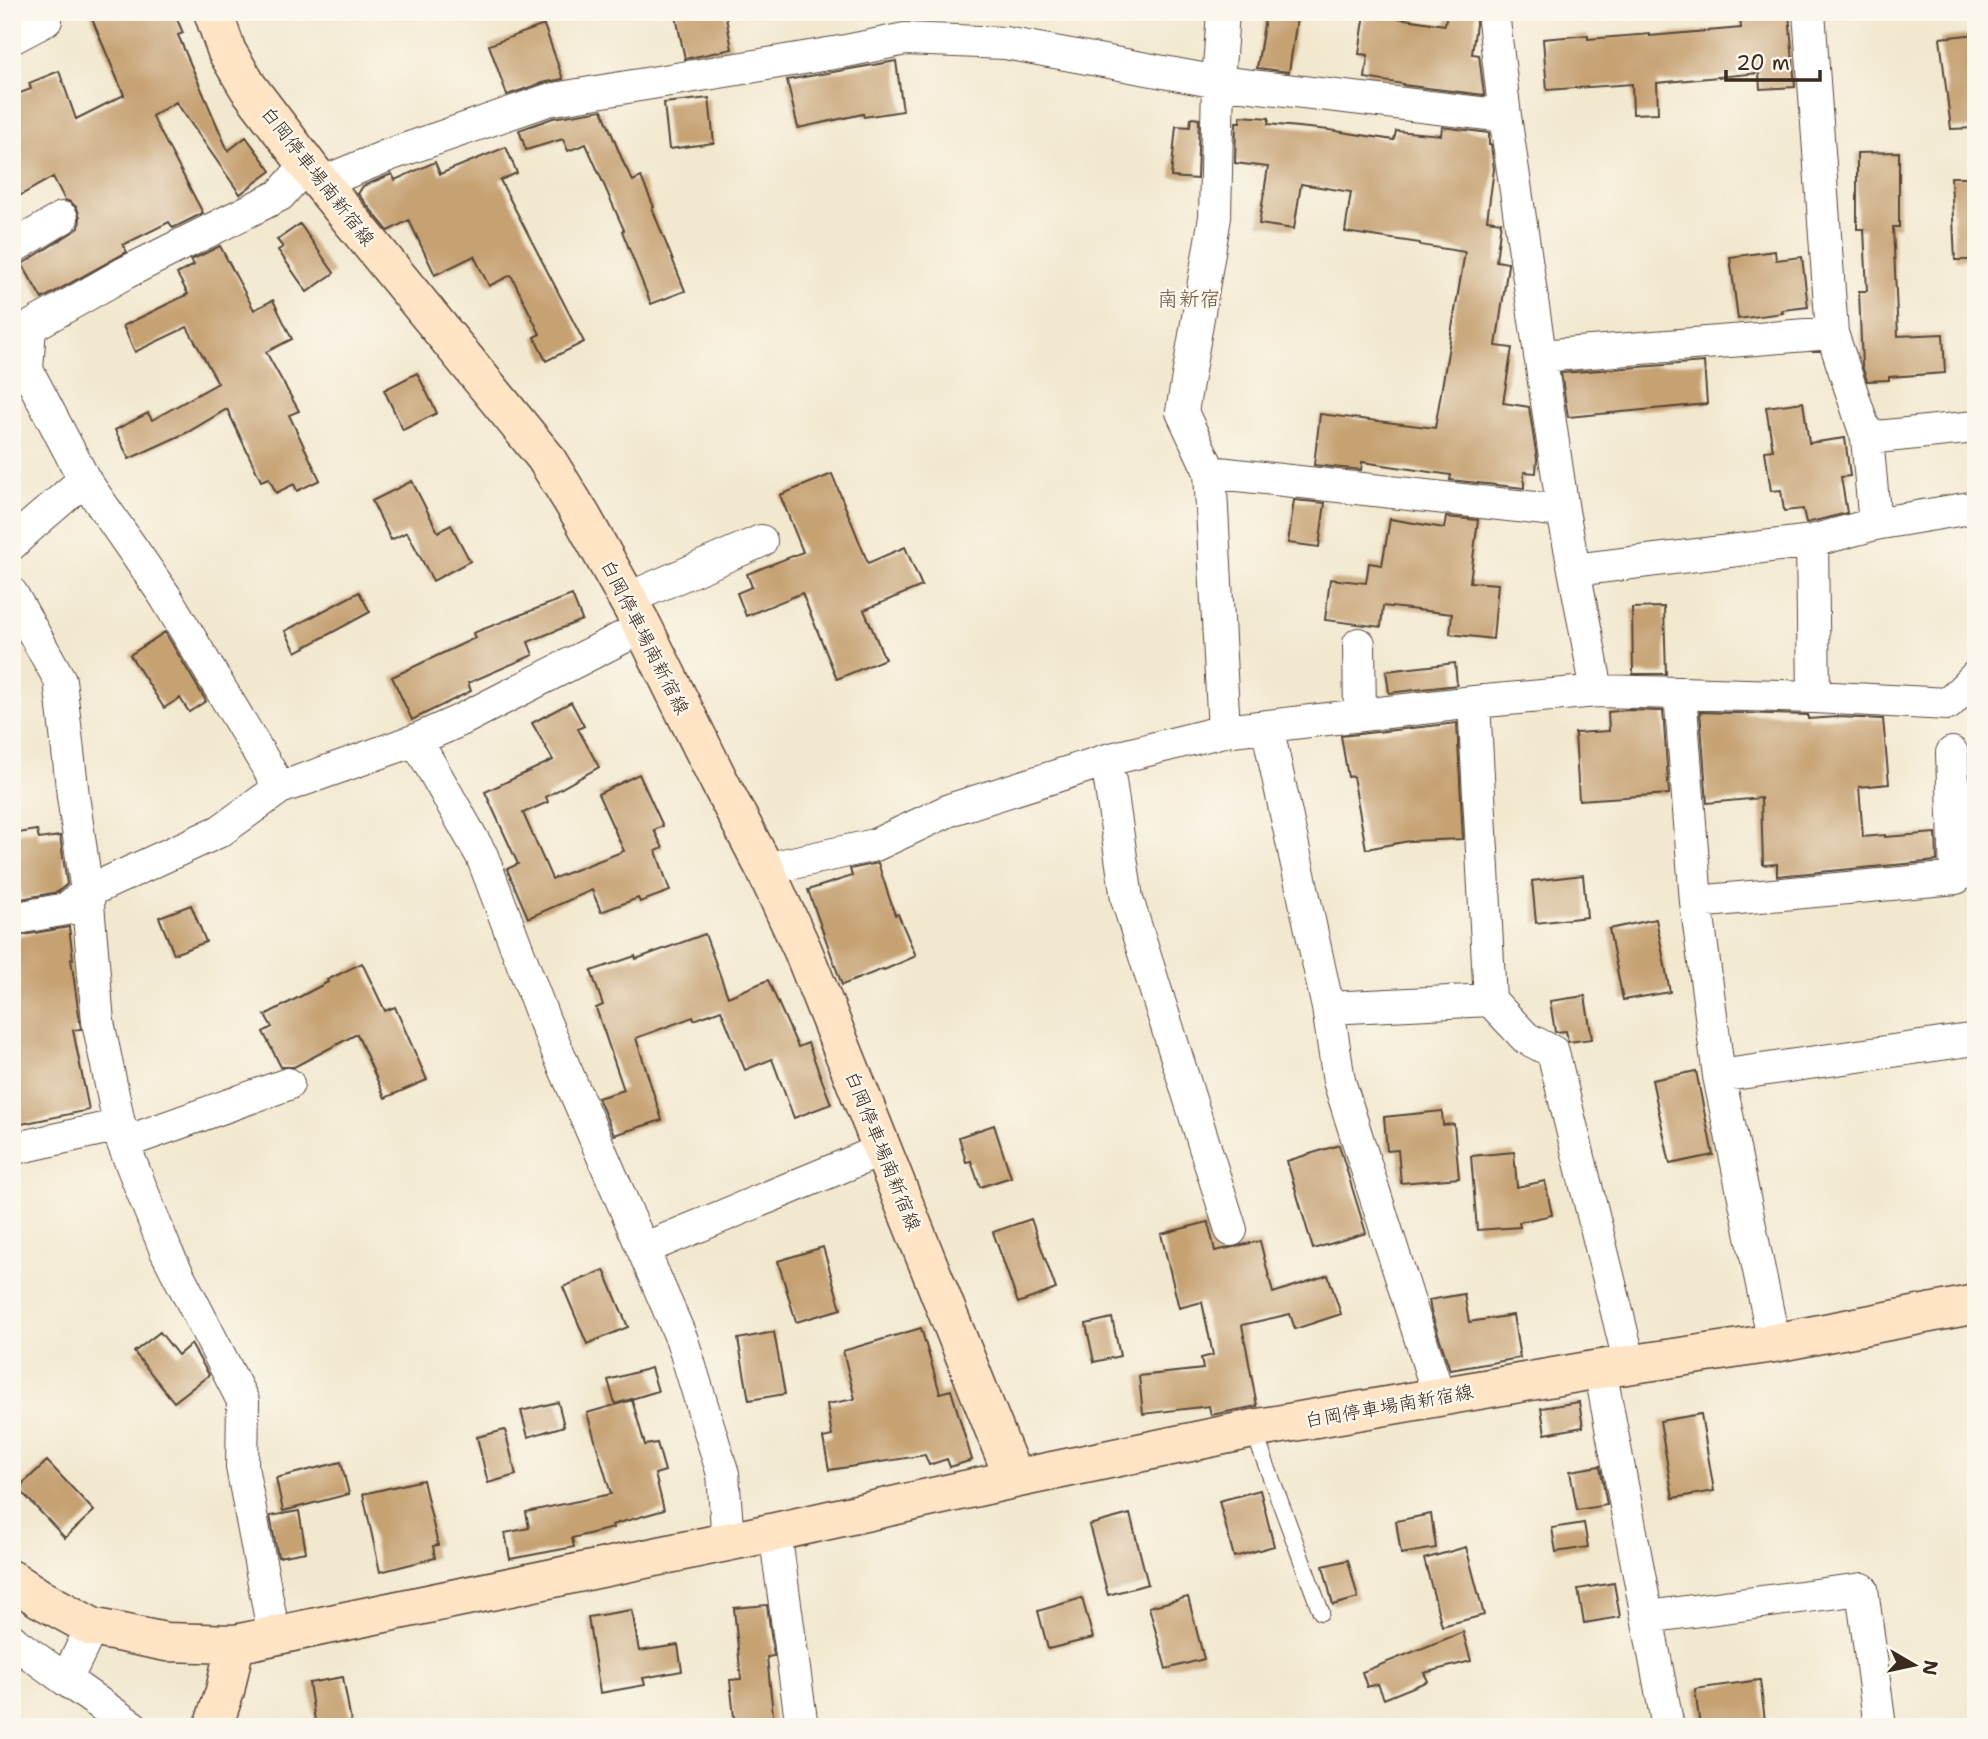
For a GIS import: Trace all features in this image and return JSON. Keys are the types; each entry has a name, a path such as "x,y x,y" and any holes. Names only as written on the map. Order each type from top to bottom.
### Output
{"main road":[{"name":"白岡停車場南新宿線","path":"212,12 228,52 248,87 314,174 545,457 635,613 765,869 803,951 1014,1479 1253,1429 1615,1367 1774,1343 1976,1304"},
{"path":"12,1580 92,1627 166,1642 234,1644 775,1532 1014,1479"},
{"path":"213,1727 225,1691 234,1644"}],"street":[{"path":"1223,12 1218,82 1215,217 1182,412 1210,472 1224,731"},
{"path":"1493,12 1505,116 1563,511 1597,691"},
{"path":"1809,12 1832,333 1867,438 1875,524"},
{"path":"12,38 46,20"},
{"path":"281,788 164,596 84,478 27,370 21,318 125,273 279,195 314,174 389,155 548,100 905,39 1005,43 1218,82 1505,116"},
{"path":"12,248 62,218"},
{"path":"1540,356 1832,333"},
{"path":"1867,438 1976,427"},
{"path":"1210,472 1563,511"},
{"path":"12,544 84,478"},
{"path":"1574,570 1812,541 1875,524 1976,508"},
{"path":"12,919 66,909 87,892 220,831 281,788 416,740 461,720 635,613 761,541"},
{"path":"1812,541 1814,696"},
{"path":"12,594 60,680 87,892 98,1022 121,1134 166,1251 243,1401 242,1467 274,1636"},
{"path":"1359,644 1360,715"},
{"path":"765,869 875,845 952,809 1107,760 1224,731 1474,702 1597,691 1814,696 1948,704 1976,676"},
{"path":"1680,693 1696,902 1719,1076 1774,1343"},
{"path":"1474,702 1490,1000 1526,1038 1553,1052 1615,1367 1647,1617 1668,1727"},
{"path":"1267,726 1328,1008 1339,1081 1439,1397"},
{"path":"416,740 482,856 544,1020 682,1339 723,1474 728,1541"},
{"path":"1696,902 1956,878 1952,753"},
{"path":"1107,760 1128,899 1231,1230"},
{"path":"1328,1008 1490,1000"},
{"path":"1719,1076 1976,1039"},
{"path":"12,1149 121,1134 288,1084"},
{"path":"643,1249 882,1150"},
{"path":"775,1532 802,1727"},
{"path":"1647,1617 1862,1589 1880,1727"},
{"path":"66,1680 92,1627"},
{"path":"12,1640 134,1727"}],"lane":[{"path":"1253,1429 1321,1612"}],"building":[{"path":"89,12 174,12 183,33 178,35 228,151 246,137 271,171 240,194 176,102 152,116 203,213 173,228 169,222 123,245 127,252 42,299 22,264 79,228 80,217 77,208 65,200 53,177 12,200 12,96 31,89 29,83 59,71 76,119 124,95"},
{"path":"675,12 725,12 732,49 685,59"},
{"path":"1266,12 1298,12 1289,72 1257,68"},
{"path":"1447,12 1475,12 1472,54 1479,55 1484,95 1365,78 1368,55 1359,54 1365,13 1445,25"},
{"path":"1789,13 1795,87 1760,89 1759,73 1657,83 1658,113 1633,114 1632,84 1547,90 1543,39 1588,35 1588,39 1650,36 1741,28 1740,17"},
{"path":"544,25 563,79 507,95 489,45"},
{"path":"1976,34 1976,128 1951,129 1940,38"},
{"path":"896,61 903,111 864,117 863,114 798,128 787,80"},
{"path":"709,98 714,143 669,149 664,103"},
{"path":"602,110 633,181 641,177 685,291 651,304 622,231 624,230 586,144 568,151 563,139 526,150 519,130 553,118"},
{"path":"1240,116 1269,118 1268,124 1394,140 1396,131 1441,135 1442,127 1489,133 1494,169 1487,220 1501,222 1496,261 1508,263 1496,346 1512,348 1503,403 1529,407 1537,459 1536,473 1524,472 1524,488 1450,480 1451,475 1362,462 1361,470 1314,465 1320,414 1435,428 1465,252 1345,232 1351,192 1301,184 1294,229 1259,224 1268,167 1235,163 1236,122 1240,122"},
{"path":"1191,118 1199,119 1197,179 1171,177 1176,126 1190,127"},
{"path":"506,147 517,173 500,180 584,342 546,361 534,337 540,334 511,275 489,286 474,256 435,275 409,220 388,231 358,194 363,186 392,174 395,180 435,162 440,174"},
{"path":"1899,152 1899,227 1893,227 1898,336 1943,334 1945,373 1867,381 1862,366 1859,291 1867,291 1864,229 1857,229 1857,153"},
{"path":"1951,177 1976,177 1976,260 1955,260"},
{"path":"300,224 334,273 307,292 278,250 283,247 277,240"},
{"path":"220,246 254,310 273,300 292,339 266,352 299,411 289,415 320,480 297,491 294,484 276,493 269,478 261,481 227,409 188,432 129,459 115,430 148,413 152,420 218,383 187,327 135,352 123,326 188,294 177,274 194,265 191,260"},
{"path":"1775,251 1776,260 1802,257 1808,307 1738,319 1730,257"},
{"path":"1704,362 1707,404 1568,417 1561,373"},
{"path":"417,373 437,413 403,430 384,390"},
{"path":"1803,402 1809,443 1845,438 1850,476 1841,477 1847,513 1806,523 1803,509 1784,511 1781,490 1771,491 1765,451 1773,450 1766,407"},
{"path":"832,474 868,563 905,547 922,586 864,610 885,659 837,679 802,593 746,616 737,593 752,587 747,574 803,552 780,495"},
{"path":"412,481 438,532 451,525 470,561 433,581 407,532 391,540 372,501"},
{"path":"1294,500 1325,503 1319,547 1288,543"},
{"path":"1446,517 1478,520 1470,582 1498,584 1493,639 1450,634 1452,614 1383,606 1381,627 1325,620 1330,579 1366,583 1369,563 1382,565 1390,519 1444,528"},
{"path":"359,592 370,612 296,652 285,631"},
{"path":"572,595 582,620 528,642 533,655 468,683 471,691 412,720 392,677 475,638 473,633"},
{"path":"1664,607 1666,674 1633,674 1632,608"},
{"path":"165,632 206,701 189,712 180,698 164,708 130,655"},
{"path":"1455,663 1457,685 1389,693 1386,671"},
{"path":"571,702 584,726 578,729 599,767 546,797 548,802 523,813 552,879 624,851 598,794 639,774 663,826 654,830 663,848 656,851 670,891 640,902 638,898 601,912 592,890 528,918 507,869 518,864 485,792 553,760 532,723"},
{"path":"1663,711 1669,794 1579,800 1575,733 1609,731 1608,712"},
{"path":"1700,712 1808,715 1808,719 1883,719 1889,784 1859,787 1863,837 1936,833 1937,861 1777,876 1777,864 1763,865 1761,798 1707,803"},
{"path":"1457,723 1463,839 1409,841 1366,849 1353,776 1348,777 1341,736"},
{"path":"37,830 39,839 60,836 67,884 58,892 21,899 12,834"},
{"path":"878,863 895,915 898,914 916,956 842,985 808,890 852,876 850,869"},
{"path":"1583,875 1587,917 1536,923 1532,881"},
{"path":"191,905 206,942 174,954 159,917"},
{"path":"1656,919 1670,992 1623,1000 1609,929"},
{"path":"69,927 81,1029 73,1030 89,1110 12,1126 12,937"},
{"path":"705,934 728,997 768,980 798,1047 808,1043 831,1104 794,1118 772,1059 745,1070 721,1010 694,1020 693,1017 636,1038 662,1120 614,1135 598,1098 624,1090 596,1008 603,1005 591,971 635,956 636,959"},
{"path":"362,963 385,1011 395,1007 427,1080 385,1098 357,1034 294,1067 281,1067 263,1032 272,1027 265,1015"},
{"path":"1585,996 1592,1039 1568,1042 1566,1031 1555,1032 1550,1001"},
{"path":"1696,1071 1713,1155 1670,1164 1652,1080"},
{"path":"1442,1111 1443,1125 1454,1124 1459,1178 1401,1183 1398,1150 1387,1151 1384,1117"},
{"path":"994,1125 1011,1177 980,1187 971,1161 966,1162 959,1137"},
{"path":"1339,1145 1366,1233 1313,1249 1287,1161"},
{"path":"1514,1152 1517,1187 1545,1181 1552,1215 1519,1222 1520,1227 1477,1230 1471,1156"},
{"path":"1031,1219 1056,1289 1018,1303 993,1232"},
{"path":"1208,1222 1215,1251 1260,1241 1273,1293 1328,1275 1341,1314 1295,1329 1290,1314 1242,1325 1257,1406 1211,1415 1209,1406 1143,1414 1139,1376 1203,1369 1201,1358 1213,1355 1202,1302 1179,1308 1161,1234"},
{"path":"823,1247 841,1309 796,1322 778,1261"},
{"path":"604,1270 628,1327 587,1344 563,1287"},
{"path":"1464,1294 1469,1322 1513,1315 1520,1358 1450,1370 1429,1300"},
{"path":"1112,1318 1120,1356 1094,1362 1086,1324"},
{"path":"921,1328 940,1393 951,1390 972,1460 950,1467 947,1459 929,1465 925,1455 829,1470 823,1438 832,1436 827,1404 855,1399 843,1351"},
{"path":"160,1332 178,1355 191,1344 209,1375 174,1402 134,1352"},
{"path":"774,1332 785,1394 749,1400 738,1339"},
{"path":"651,1368 658,1391 615,1404 608,1380"},
{"path":"632,1400 645,1445 657,1443 665,1471 655,1474 664,1510 612,1525 613,1528 572,1538 574,1547 510,1559 505,1533 529,1528 526,1512 611,1494 587,1413"},
{"path":"558,1402 564,1426 528,1437 521,1411"},
{"path":"1579,1402 1583,1427 1545,1434 1541,1408"},
{"path":"1701,1414 1714,1491 1673,1498 1660,1421"},
{"path":"505,1430 516,1475 488,1483 477,1437"},
{"path":"47,1461 94,1511 65,1538 18,1488"},
{"path":"341,1462 349,1494 283,1511 276,1478"},
{"path":"1600,1466 1607,1505 1577,1510 1570,1471"},
{"path":"423,1480 438,1545 433,1546 435,1558 380,1572 363,1494"},
{"path":"1260,1490 1274,1546 1234,1557 1219,1501"},
{"path":"299,1511 306,1552 278,1557 270,1516"},
{"path":"1130,1514 1148,1584 1108,1595 1089,1525"},
{"path":"1431,1514 1436,1548 1401,1554 1396,1521"},
{"path":"1584,1523 1588,1547 1556,1552 1552,1528"},
{"path":"1466,1547 1484,1615 1442,1626 1424,1559"},
{"path":"1348,1560 1358,1598 1333,1605 1323,1566"},
{"path":"1614,1583 1620,1617 1584,1623 1578,1589"},
{"path":"1188,1597 1204,1659 1166,1669 1149,1607"},
{"path":"1082,1598 1093,1638 1048,1649 1038,1611"},
{"path":"767,1605 774,1656 767,1657 774,1723 735,1727 730,1680 741,1679 734,1608"},
{"path":"632,1610 639,1651 678,1645 682,1671 643,1678 645,1685 600,1693 588,1617"},
{"path":"1463,1632 1471,1661 1424,1673 1428,1681 1384,1699 1378,1684 1367,1687 1362,1672"},
{"path":"343,1677 352,1727 316,1727 309,1683"},
{"path":"1760,1680 1765,1721 1700,1727 1695,1689"}],"district":[{"name":"南新宿","path":"1189,299"}]}
